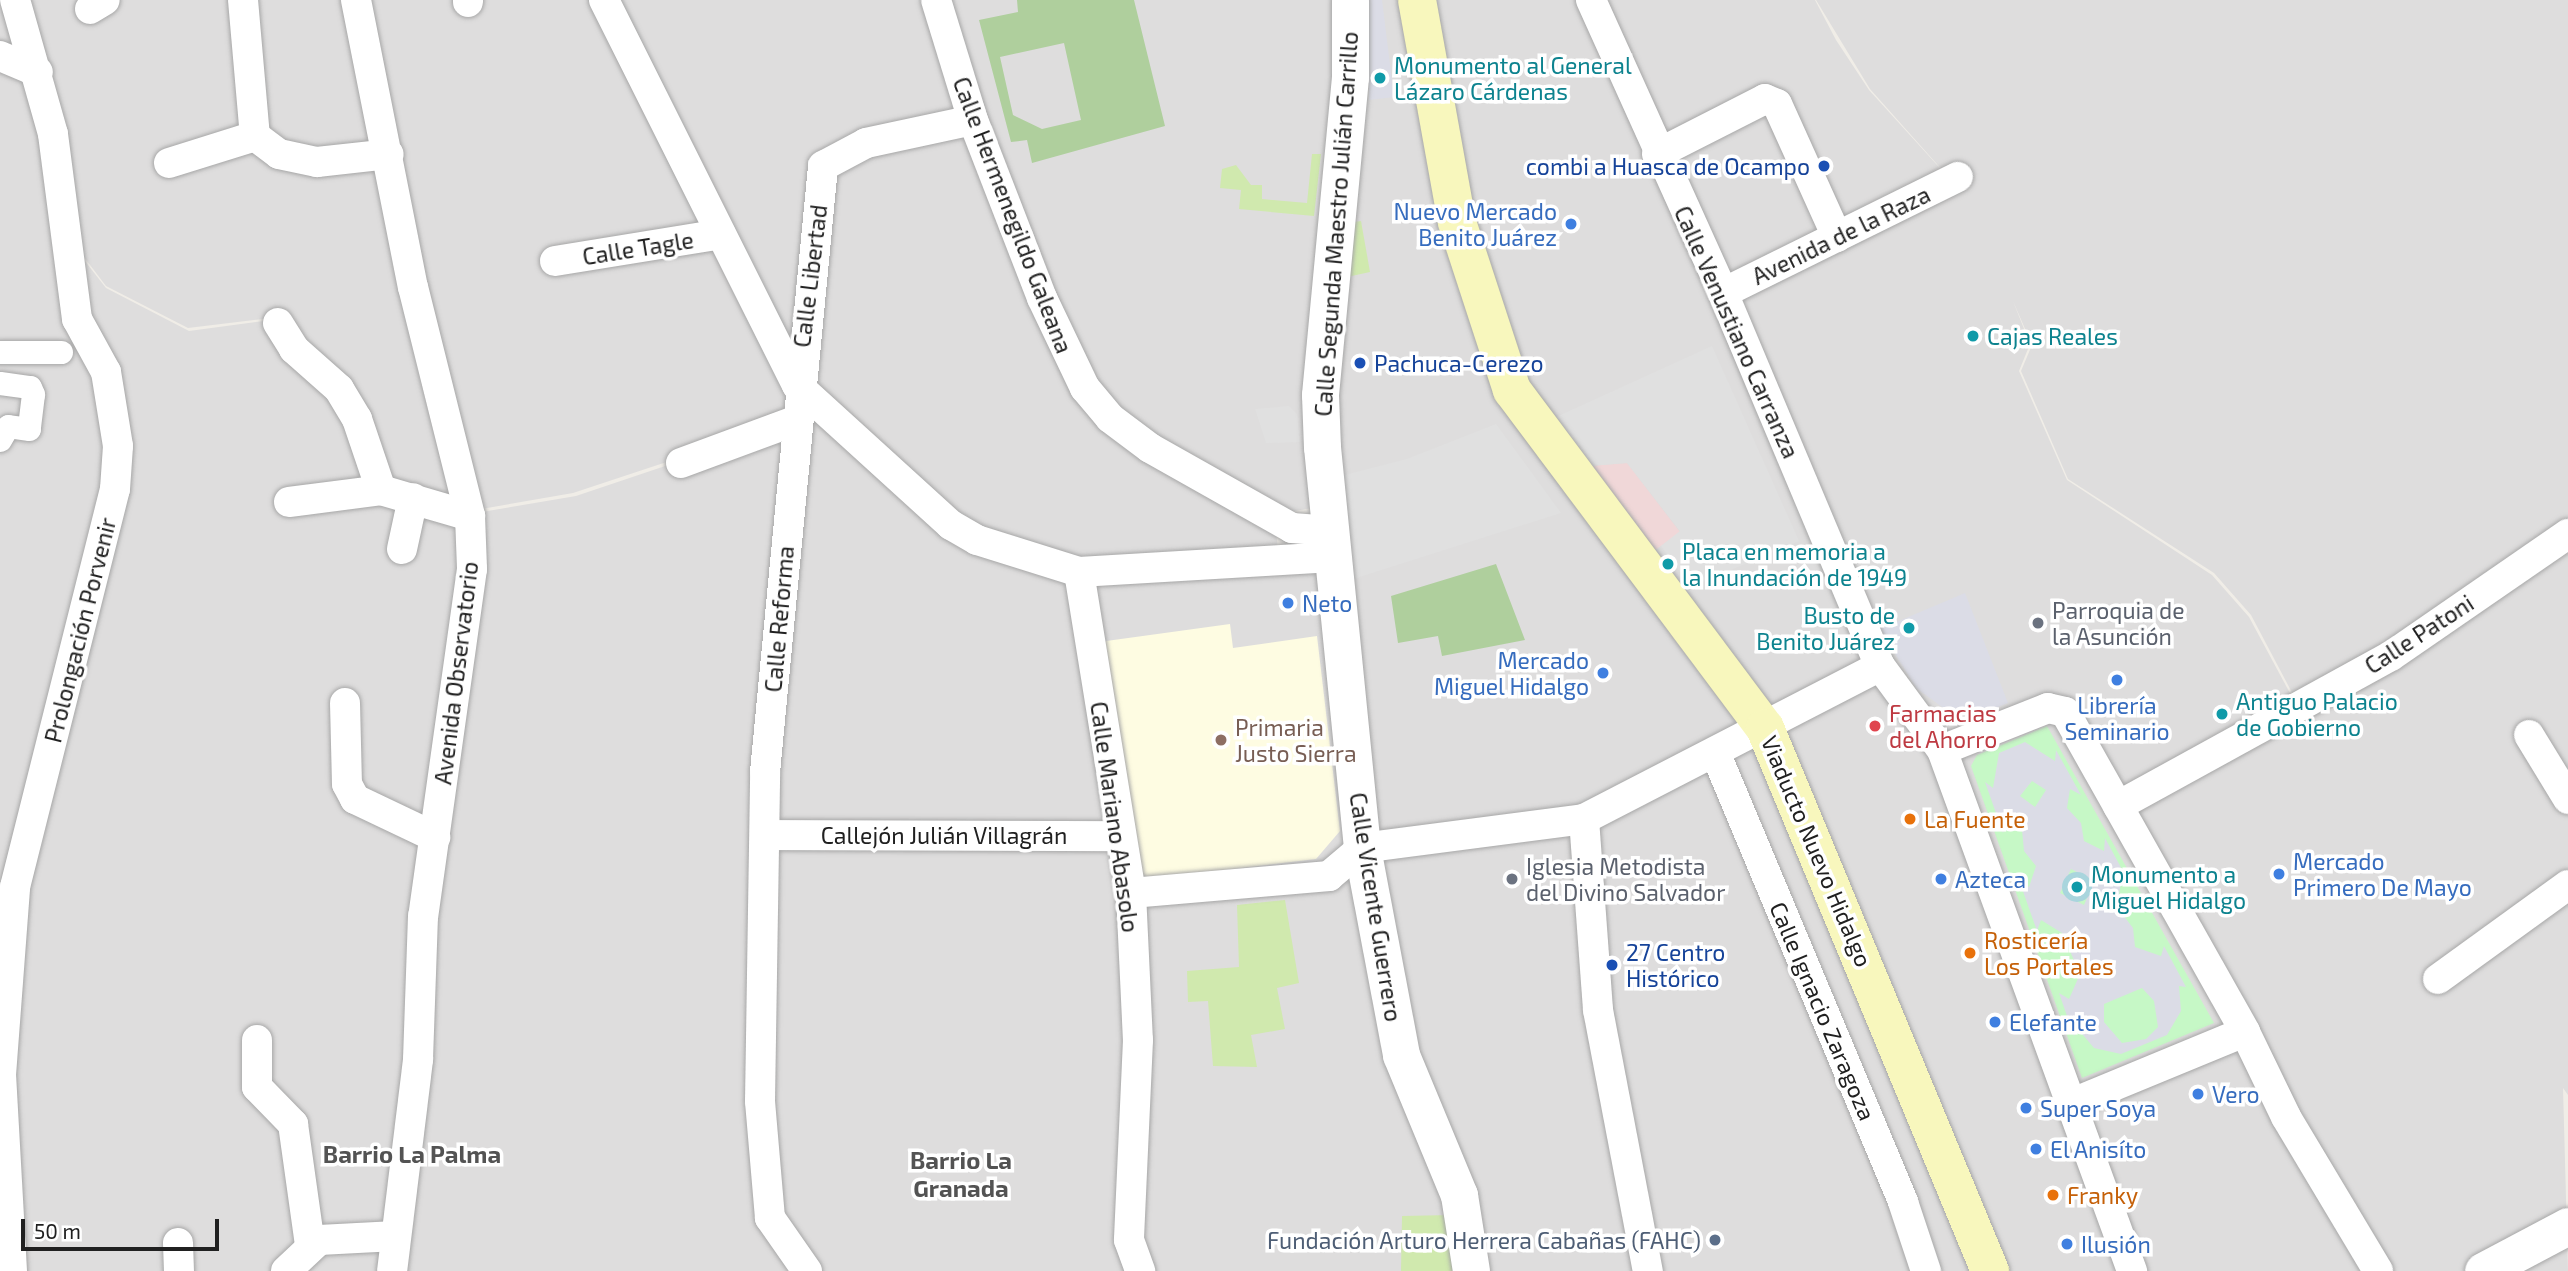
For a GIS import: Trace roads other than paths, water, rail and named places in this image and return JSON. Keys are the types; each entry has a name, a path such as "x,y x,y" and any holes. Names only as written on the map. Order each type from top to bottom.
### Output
{"main road":[{"name":"Viaducto Nuevo Hidalgo","path":"1417,0 1457,222 1512,390 1765,728 1990,1271"}],"street":[{"name":"Prolongación Porvenir","path":"12,1271 1,1075 7,885 115,489 118,446 106,372 77,319 53,134 38,72 15,0"},
{"path":"243,0 255,136 279,154 317,162 389,154"},
{"name":"Avenida Observatorio","path":"356,0 389,154 413,287 470,516 472,569 423,916 418,1060 392,1271"},
{"name":"Calle Reforma","path":"604,0 797,386 797,420 765,772 768,835 760,1147 770,1219 807,1271"},
{"name":"Calle Hermenegildo Galeana","path":"936,0 973,120 1068,359 1110,418 1292,528 1333,544"},
{"name":"Calle Segunda Maestro Julián Carrillo","path":"1333,544 1320,395 1350,77 1350,0"},
{"name":"Calle Venustiano Carranza","path":"1591,0 1657,154 1723,293 1880,666 1942,750 2132,1271"},
{"path":"0,56 38,72"},
{"path":"1657,154 1765,99 1777,104 1837,237"},
{"name":"Calle Libertad","path":"797,386 823,166 866,142 973,120"},
{"path":"169,163 255,136"},
{"name":"Avenida de la Raza","path":"1723,293 1958,177"},
{"name":"Calle Tagle","path":"555,261 721,234"},
{"path":"278,323 294,349 339,389 357,419 381,491"},
{"path":"0,352 61,352"},
{"path":"0,383 30,387 32,425 8,426 0,440"},
{"path":"797,386 951,525 977,540 1079,572 1333,544"},
{"path":"681,463 797,420"},
{"path":"289,502 381,491 414,498 470,516"},
{"path":"402,549 414,498"},
{"name":"Calle Patoni","path":"2118,806 2391,656 2568,534"},
{"name":"Calle Vicente Guerrero","path":"1333,544 1362,848 1402,1055 1459,1195 1471,1271"},
{"name":"Calle Mariano Abasolo","path":"1079,572 1130,893 1138,1040 1129,1240 1140,1271"},
{"path":"1130,893 1329,876 1362,848 1584,819 1765,728 1880,666"},
{"path":"345,703 347,784 355,799 435,836"},
{"path":"1942,750 2057,707 2118,806 2245,1032 2286,1118 2378,1271"},
{"path":"2529,735 2568,799"},
{"name":"Calle Ignacio Zaragoza","path":"1715,752 1903,1202 1926,1271"},
{"path":"1584,819 1598,1010 1648,1271"},
{"name":"Callejón Julián Villagrán","path":"768,835 1121,836"},
{"path":"2438,979 2568,885"},
{"path":"2070,1104 2245,1032"},
{"path":"257,1040 257,1087 293,1124 310,1245"},
{"path":"2483,1271 2568,1226"},
{"path":"286,1271 310,1245 396,1236"}],"water":[{"path":"2077,872 2083,873 2091,881 2091,893 2083,901 2077,902 2071,901 2063,893 2062,887 2063,881 2071,873"}],"place":[{"name":"Monumento al General Lázaro Cárdenas","path":"1380,78"},
{"name":"combi a Huasca de Ocampo","path":"1824,166"},
{"name":"Nuevo Mercado Benito Juárez","path":"1571,224"},
{"name":"Cajas Reales","path":"1973,336"},
{"name":"Pachuca-Cerezo","path":"1360,363"},
{"name":"Placa en memoria a la Inundación de 1949","path":"1668,564"},
{"name":"Neto","path":"1288,603"},
{"name":"Parroquia de la Asunción","path":"2038,623"},
{"name":"Busto de Benito Juárez","path":"1909,628"},
{"name":"Mercado Miguel Hidalgo","path":"1603,673"},
{"name":"Librería Seminario","path":"2117,680"},
{"name":"Antiguo Palacio de Gobierno","path":"2222,714"},
{"name":"Farmacias del Ahorro","path":"1875,726"},
{"name":"Primaria Justo Sierra","path":"1221,740"},
{"name":"La Fuente","path":"1910,819"},
{"name":"Mercado Primero De Mayo","path":"2279,874"},
{"name":"Iglesia Metodista del Divino Salvador","path":"1512,879"},
{"name":"Azteca","path":"1941,879"},
{"name":"Monumento a Miguel Hidalgo","path":"2077,887"},
{"name":"Rosticería Los Portales","path":"1970,953"},
{"name":"27 Centro Histórico","path":"1612,965"},
{"name":"Elefante","path":"1995,1022"},
{"name":"Vero","path":"2198,1094"},
{"name":"Super Soya","path":"2026,1108"},
{"name":"El Anisíto","path":"2036,1149"},
{"name":"Franky","path":"2053,1195"},
{"name":"Fundación Arturo Herrera Cabañas (FAHC)","path":"1715,1240"},
{"name":"Ilusión","path":"2067,1244"}],"district":[{"name":"Barrio La Palma","path":"412,1154"},
{"name":"Barrio La Granada","path":"961,1174"}]}
